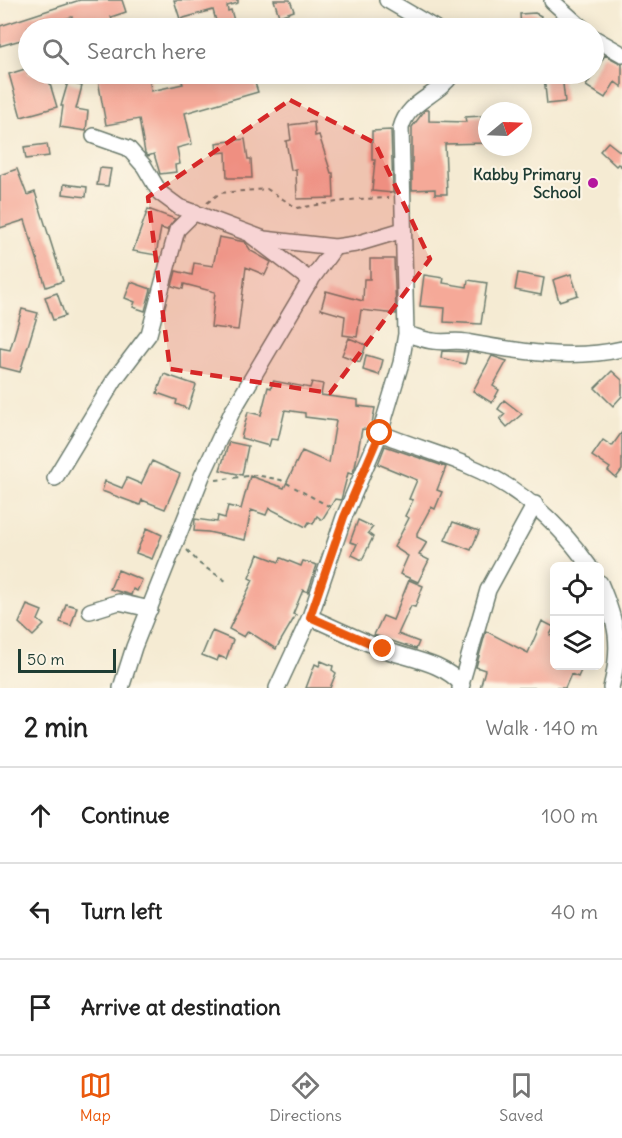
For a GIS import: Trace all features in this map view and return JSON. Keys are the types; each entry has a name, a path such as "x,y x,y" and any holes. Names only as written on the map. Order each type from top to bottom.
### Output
{"street":[{"path":"387,0 418,18"},
{"path":"552,1 571,18"},
{"path":"604,44 622,54"},
{"path":"277,688 310,617 344,517 380,433 401,363 406,334 400,128 404,115 414,105 446,84"},
{"path":"94,136 128,148 144,166 160,193 179,207 250,234 296,244 335,247 356,244 403,230"},
{"path":"55,478 115,379 148,334 177,230 195,212"},
{"path":"250,234 311,281"},
{"path":"121,688 134,647 202,476 232,412 311,281 335,247"},
{"path":"406,334 434,341 463,341 522,352 596,355 622,349"},
{"path":"380,433 470,466 535,504 561,527 586,562"},
{"path":"461,686 488,590 535,504"},
{"path":"604,592 614,616 621,644 618,669 611,688"},
{"path":"90,611 119,602 150,609"},
{"path":"310,617 383,649 442,669 454,676 461,686"}],"path":[{"path":"195,212 220,193 267,189 297,208 358,199 402,198"},
{"path":"202,476 215,480 256,475 281,480 326,502 344,517"},
{"path":"182,530 185,547 200,564 229,583"}],"highlighted area":[{"path":"290,100 375,143 430,259 330,393 170,369 148,197"}],"building":[{"path":"80,0 122,0 126,12 111,18 25,18"},
{"path":"174,0 238,0 238,3 227,6 233,18 215,18 213,10 180,18"},
{"path":"274,0 290,0 294,11 279,16"},
{"path":"535,13 541,16 540,18 520,18 520,14"},
{"path":"18,20 18,41 0,46 0,26"},
{"path":"605,55 622,64 622,87 615,82 605,98 586,86 587,84 604,84"},
{"path":"18,71 18,84 50,84 57,107 21,117 9,74"},
{"path":"67,84 82,86 76,109 88,111 86,131 60,127 63,106 61,106"},
{"path":"99,84 150,84 151,91 183,84 255,84 258,92 185,113 192,144 177,148 180,164 175,165 176,172 160,174 154,154 148,156 145,153 139,119 106,125"},
{"path":"545,84 563,84 565,102 547,104"},
{"path":"425,110 429,110 429,121 466,122 465,117 478,116 478,143 445,144 447,194 435,194 435,189 412,190 412,127"},
{"path":"314,122 315,136 319,135 331,173 333,173 334,198 297,199 296,169 291,170 286,141 291,140 289,125"},
{"path":"391,130 393,193 372,191 375,160 372,160 372,131"},
{"path":"245,139 248,159 251,159 252,178 227,178 226,152 217,153 216,143"},
{"path":"608,142 622,153 622,167 618,164 616,166 600,151"},
{"path":"47,144 49,156 26,159 24,147"},
{"path":"100,168 111,169 108,186 97,185"},
{"path":"17,169 27,195 35,192 63,281 46,287 25,220 0,228 0,175"},
{"path":"64,184 87,187 86,197 63,194"},
{"path":"148,209 175,219 167,230 161,228 156,255 133,251"},
{"path":"219,237 245,242 251,251 271,262 265,275 246,267 238,330 211,327 215,292 184,284 183,289 172,286 176,271 192,275 194,263 213,266"},
{"path":"370,259 394,259 396,314 361,310 357,337 343,335 345,316 321,309 326,291 363,301 364,279 370,279"},
{"path":"518,273 544,278 541,295 515,290"},
{"path":"571,274 578,295 559,301 553,280"},
{"path":"424,275 444,278 443,283 467,287 468,280 487,283 481,324 444,322 445,308 420,306"},
{"path":"131,282 151,289 145,311 133,307 135,302 125,298"},
{"path":"57,293 65,316 53,320 45,297"},
{"path":"22,309 38,313 20,372 0,367 0,348 10,350"},
{"path":"349,338 366,345 360,362 342,355"},
{"path":"442,351 468,352 465,364 441,358"},
{"path":"366,355 383,360 379,375 363,370"},
{"path":"492,356 507,361 493,386 499,390 492,403 473,391"},
{"path":"612,371 622,380 622,396 613,406 595,388"},
{"path":"164,374 196,385 188,409 176,404 177,400 157,393"},
{"path":"273,381 310,388 312,382 323,384 321,395 358,400 358,406 375,408 371,430 362,429 355,467 352,474 348,473 341,500 335,499 322,520 317,516 313,524 309,522 306,527 269,508 266,515 251,510 245,540 194,531 195,519 217,522 218,516 225,518 228,506 241,509 250,476 284,488 302,451 329,463 336,421 305,417 305,413 285,410 278,440 271,439 269,446 241,438 248,412 261,415 268,387 271,388"},
{"path":"504,400 522,414 507,427 500,419 505,414 498,409"},
{"path":"622,432 622,470 616,478 608,471 610,468 592,456 603,440 612,446"},
{"path":"229,442 248,446 242,475 220,470"},
{"path":"385,446 446,467 437,490 442,492 435,509 431,507 417,533 417,537 427,542 419,555 429,560 418,582 400,574 408,556 394,547 409,518 405,516 413,500 409,499 417,480 378,464"},
{"path":"152,461 180,474 165,509 142,500 140,505 102,491 105,481 122,488 127,478 141,484"},
{"path":"358,520 373,527 368,533 373,537 362,560 352,555 357,544 350,542"},
{"path":"453,522 479,531 471,550 445,540"},
{"path":"147,528 162,535 152,559 136,553"},
{"path":"258,554 279,562 281,558 301,566 303,561 317,565 308,592 303,590 293,614 296,615 276,649 248,631 244,637 229,629 253,580 249,578"},
{"path":"118,570 142,580 137,591 133,589 131,595 110,589"},
{"path":"409,580 423,586 415,607 411,606 398,634 419,642 416,649 374,635 383,616 393,620"},
{"path":"66,604 77,607 71,626 60,622"},
{"path":"27,605 42,611 38,620 44,625 33,636 19,623"},
{"path":"542,621 550,625 550,670 581,670 578,677 571,674 565,688 480,688 485,670 476,667 486,631 528,653"},
{"path":"212,631 233,640 226,659 219,656 217,661 202,655"},
{"path":"321,661 333,666 332,670 336,673 330,688 306,688 315,664 319,666"}],"place":[{"name":"Kabby Primary School","path":"593,183"}],"route":[{"path":"380,433 344,517 310,617 383,649"}]}
